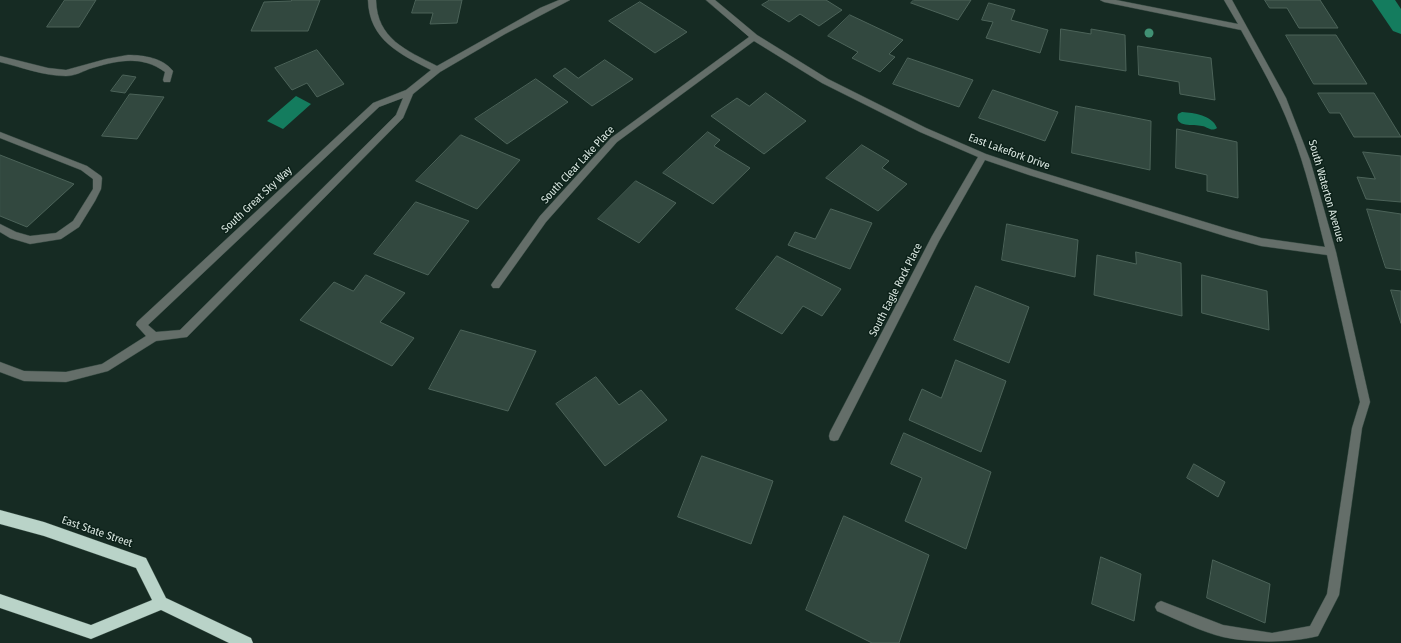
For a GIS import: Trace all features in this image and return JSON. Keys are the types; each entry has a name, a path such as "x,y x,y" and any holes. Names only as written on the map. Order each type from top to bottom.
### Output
{"highway":[{"name":"East State Street","path":"0,517 44,529 141,563 161,603"},
{"path":"0,602 91,632 161,603 246,643"}],"street":[{"path":"372,0 373,18 381,33 394,46 437,70"},
{"name":"South Great Sky Way","path":"154,337 141,325 376,105 409,92 437,70 502,32 543,10 566,0"},
{"name":"East Lakefork Drive","path":"710,0 754,37 825,81 923,130 982,156 1032,174 1228,233 1261,242 1331,252"},
{"path":"1104,0 1244,28"},
{"name":"South Waterton Avenue","path":"1161,608 1223,631 1272,639 1314,632 1333,595 1351,467 1358,428 1365,402 1331,252 1306,160 1282,98 1228,0"},
{"name":"South Clear Lake Place","path":"496,285 543,219 614,140 754,37"},
{"path":"0,59 65,74 112,59 130,57 150,60 161,64 169,71 167,80"},
{"path":"0,367 24,376 66,377 104,368 154,337 183,334 400,116 409,92"},
{"path":"0,135 84,168 98,178 97,189 76,224 58,236 30,240 13,235 0,228"},
{"name":"South Eagle Rock Place","path":"834,436 935,239 982,156"}],"shaded area":[{"path":"296,96 311,104 283,129 267,121"},
{"path":"1182,112 1207,117 1215,124 1217,128 1211,129 1179,122 1178,114"}],"building":[{"path":"65,0 96,0 79,27 47,27"},
{"path":"320,0 308,31 251,31 264,2"},
{"path":"416,0 462,0 457,23 430,24 433,13 412,13"},
{"path":"770,0 826,0 842,10 819,26 800,14 789,22 762,5"},
{"path":"914,0 971,0 958,20 911,3"},
{"path":"1265,0 1320,0 1338,28 1299,28 1287,8 1270,8"},
{"path":"640,2 687,32 655,53 609,21"},
{"path":"989,3 1015,10 1011,20 1048,30 1040,53 986,38 993,22 982,20"},
{"path":"850,15 903,40 889,54 895,57 880,72 852,58 858,52 828,36"},
{"path":"1061,29 1091,34 1091,29 1125,35 1126,71 1060,60"},
{"path":"1286,35 1336,35 1367,84 1314,84"},
{"path":"1138,46 1211,58 1215,100 1180,94 1179,82 1139,75"},
{"path":"317,50 344,84 317,97 307,83 292,90 275,68"},
{"path":"908,58 973,80 959,107 893,84"},
{"path":"605,60 633,79 592,106 553,76 565,68 578,78"},
{"path":"123,75 136,77 125,93 111,91"},
{"path":"536,79 568,102 507,144 475,119"},
{"path":"993,90 1058,112 1045,141 979,118"},
{"path":"766,93 806,121 764,154 711,116 737,98 749,106"},
{"path":"1318,93 1374,93 1401,137 1354,137 1340,113 1330,113"},
{"path":"130,94 164,97 137,139 102,136"},
{"path":"1076,106 1151,121 1150,170 1072,153"},
{"path":"1177,129 1237,142 1238,198 1207,191 1207,175 1176,168"},
{"path":"708,132 720,140 714,146 750,168 713,204 663,173"},
{"path":"461,135 520,160 477,209 416,181"},
{"path":"862,145 889,161 882,168 907,184 878,211 826,178"},
{"path":"1363,152 1401,156 1401,202 1366,199 1357,177 1375,179"},
{"path":"0,155 74,184 27,227 0,216"},
{"path":"636,181 676,203 639,243 598,219"},
{"path":"416,202 469,221 428,275 374,254"},
{"path":"831,209 872,223 850,269 788,245 795,232 815,239"},
{"path":"1367,209 1401,214 1401,270 1386,268"},
{"path":"1007,224 1078,240 1075,277 1002,260"},
{"path":"1136,252 1181,263 1182,316 1094,295 1097,255 1136,264"},
{"path":"777,256 841,289 822,316 803,306 782,334 736,309"},
{"path":"366,275 405,293 380,322 414,338 392,366 300,320 334,282 353,291"},
{"path":"1202,275 1267,291 1269,330 1202,313"},
{"path":"976,286 1029,307 1009,363 954,340"},
{"path":"1391,290 1401,291 1401,323"},
{"path":"461,330 536,351 508,411 429,389"},
{"path":"956,360 1006,381 981,452 909,420 922,389 941,398"},
{"path":"596,377 619,405 641,390 667,420 605,466 556,404"},
{"path":"904,433 991,472 966,549 905,521 922,478 891,464"},
{"path":"702,456 773,481 751,544 678,517"},
{"path":"1194,464 1225,482 1218,497 1187,478"},
{"path":"844,516 929,555 899,643 872,643 806,610"},
{"path":"1101,557 1141,574 1134,621 1092,604"},
{"path":"1213,560 1270,584 1265,623 1207,598"}],"waterway":[{"path":"1383,0 1401,26"}]}
